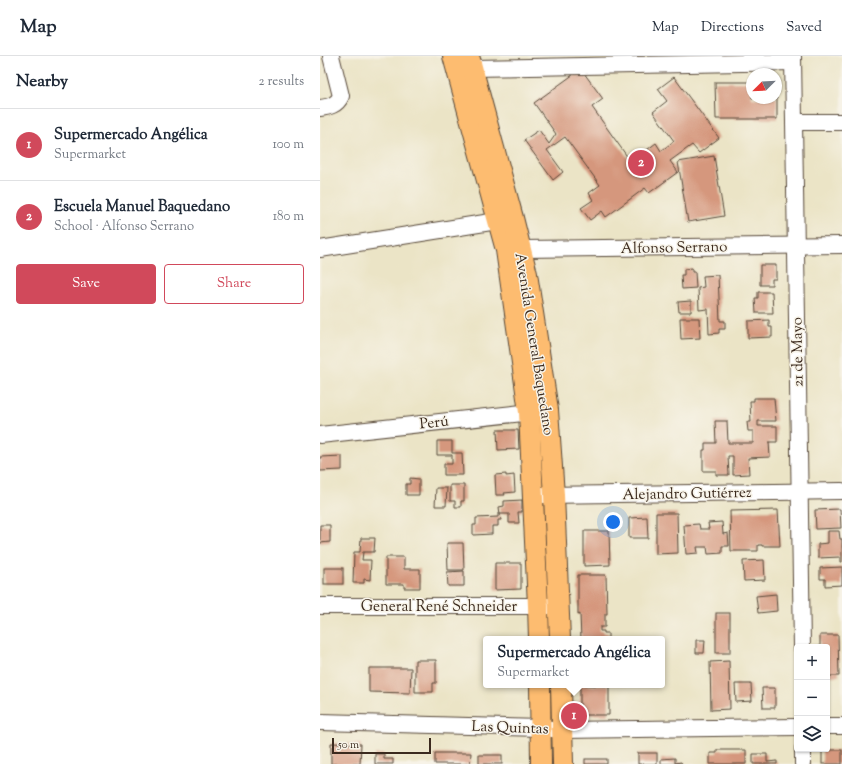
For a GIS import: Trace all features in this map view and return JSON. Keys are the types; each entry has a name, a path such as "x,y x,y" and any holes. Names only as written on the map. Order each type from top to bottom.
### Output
{"main road":[{"name":"Avenida General Baquedano","path":"454,56 513,249 529,412 539,636"},
{"name":"Avenida General Baquedano","path":"471,62 505,220"},
{"name":"Avenida General Baquedano","path":"513,249 527,274 548,410 554,494 560,636"},
{"path":"540,688 541,764"},
{"path":"561,688 563,764"}],"street":[{"path":"320,108 335,104 341,96 331,56"},
{"path":"471,62 793,59"},
{"name":"21 de Mayo","path":"793,59 802,644"},
{"path":"794,122 842,122"},
{"path":"320,249 505,220"},
{"name":"Alfonso Serrano","path":"513,249 842,245"},
{"name":"Perú","path":"320,435 548,410"},
{"name":"Alejandro Gutiérrez","path":"533,495 842,491"},
{"name":"General René Schneider","path":"320,606 558,606"},
{"name":"Las Quintas","path":"320,722 541,728 562,730 794,727"},
{"path":"830,726 842,726"},
{"path":"803,752 803,764"}],"building":[{"path":"581,69 603,99 592,107 631,162 656,143 661,151 674,141 653,112 667,101 658,89 674,77 719,138 699,153 692,145 670,161 678,172 649,193 645,188 606,217 602,211 590,220 581,208 593,200 589,193 600,185 565,137 547,150 563,172 553,180 524,140 539,130 549,144 556,134 534,103"},
{"path":"715,82 746,82 746,104 777,104 777,119 716,119"},
{"path":"714,156 724,216 688,222 678,162"},
{"path":"760,265 776,265 776,279 772,279 772,285 760,285"},
{"path":"692,268 692,272 695,272 696,288 682,289 681,275 684,275 684,269"},
{"path":"718,275 720,321 725,321 725,329 719,329 719,333 709,334 708,309 699,310 698,288 704,287 703,276"},
{"path":"758,292 772,292 773,313 756,313 755,298 758,298"},
{"path":"691,301 691,312 679,312 678,302"},
{"path":"680,318 699,318 700,338 681,339"},
{"path":"769,320 769,327 772,327 772,337 748,338 748,321"},
{"path":"754,398 774,398 776,421 758,421 758,426 777,426 777,442 769,442 770,457 748,458 749,474 733,475 733,456 728,456 729,475 716,475 716,471 703,471 703,450 705,450 705,443 716,443 715,421 727,421 728,443 753,443 753,431 748,431 747,422 751,422 750,401 754,401"},
{"path":"497,430 518,430 519,449 498,450"},
{"path":"437,441 452,441 452,453 462,453 463,475 444,475 444,464 452,464 452,455 437,455"},
{"path":"342,456 342,470 320,471 320,457"},
{"path":"506,474 506,476 514,475 515,492 504,493 505,495 496,495 495,475"},
{"path":"410,478 419,479 419,495 406,495 406,484 410,484"},
{"path":"450,485 464,485 464,501 461,501 461,507 455,507 455,501 450,501"},
{"path":"436,488 447,488 446,506 435,506"},
{"path":"522,500 522,512 518,512 519,523 509,523 509,514 500,514 499,507 504,506 504,501"},
{"path":"840,509 841,528 816,529 815,510"},
{"path":"778,510 780,546 758,545 758,551 731,551 730,511"},
{"path":"656,513 677,513 678,553 656,554"},
{"path":"498,514 500,514 501,520 498,520 498,526 492,526 492,534 473,535 473,525 476,525 476,518 498,517"},
{"path":"647,517 648,538 629,538 629,518"},
{"path":"722,522 723,534 728,533 729,546 722,546 722,553 708,554 707,547 697,547 698,553 686,554 684,525 699,524 700,529 709,529 708,523"},
{"path":"320,525 330,525 330,542 320,543"},
{"path":"584,531 609,531 610,565 584,566"},
{"path":"828,531 839,531 840,539 842,539 842,562 840,562 840,557 818,558 818,544 828,543"},
{"path":"361,538 375,538 374,552 363,552 362,560 371,560 370,580 364,579 364,583 353,583 354,552 360,552"},
{"path":"447,543 463,543 464,570 448,570"},
{"path":"386,557 404,557 404,569 420,569 420,588 404,588 404,584 386,584"},
{"path":"764,560 765,580 744,581 743,561"},
{"path":"495,563 521,563 521,589 495,590"},
{"path":"842,567 842,585 825,586 825,579 820,579 820,568"},
{"path":"324,568 343,568 343,584 324,584"},
{"path":"464,571 464,586 448,586 447,572"},
{"path":"578,575 606,575 607,614 605,614 605,627 600,627 600,631 608,633 608,636 581,636 580,614 578,615"},
{"path":"776,594 777,611 758,613 756,596"},
{"path":"716,613 730,613 730,653 716,653"},
{"path":"820,635 838,635 839,676 830,676 830,644 820,644"},
{"path":"696,640 705,640 704,653 696,653"},
{"path":"415,660 436,660 436,683 433,683 433,692 415,692"},
{"path":"729,661 730,709 711,710 710,662"},
{"path":"369,668 411,668 410,693 369,692"},
{"path":"735,684 751,684 752,701 736,702"},
{"path":"580,688 609,688 609,715 580,715"},
{"path":"762,688 775,688 775,708 763,708"},
{"path":"331,743 361,744 360,764 331,764"},
{"path":"717,750 746,750 746,764 710,764 710,753 717,753"},
{"path":"842,750 842,764 822,764 822,752"},
{"path":"435,753 471,753 470,764 435,764"},
{"path":"638,753 657,753 657,764 638,764"},
{"path":"375,754 384,754 384,759 393,759 393,764 375,764"},
{"path":"753,754 767,754 767,762 777,761 777,764 753,764"},
{"path":"479,755 502,755 502,764 479,764"},
{"path":"675,758 675,763 681,762 682,764 661,764 661,759"},
{"path":"585,759 607,759 607,764 585,764"}],"place":[{"name":"Escuela Manuel Baquedano","path":"641,163"},
{"name":"Supermercado Angélica","path":"574,716"}]}
